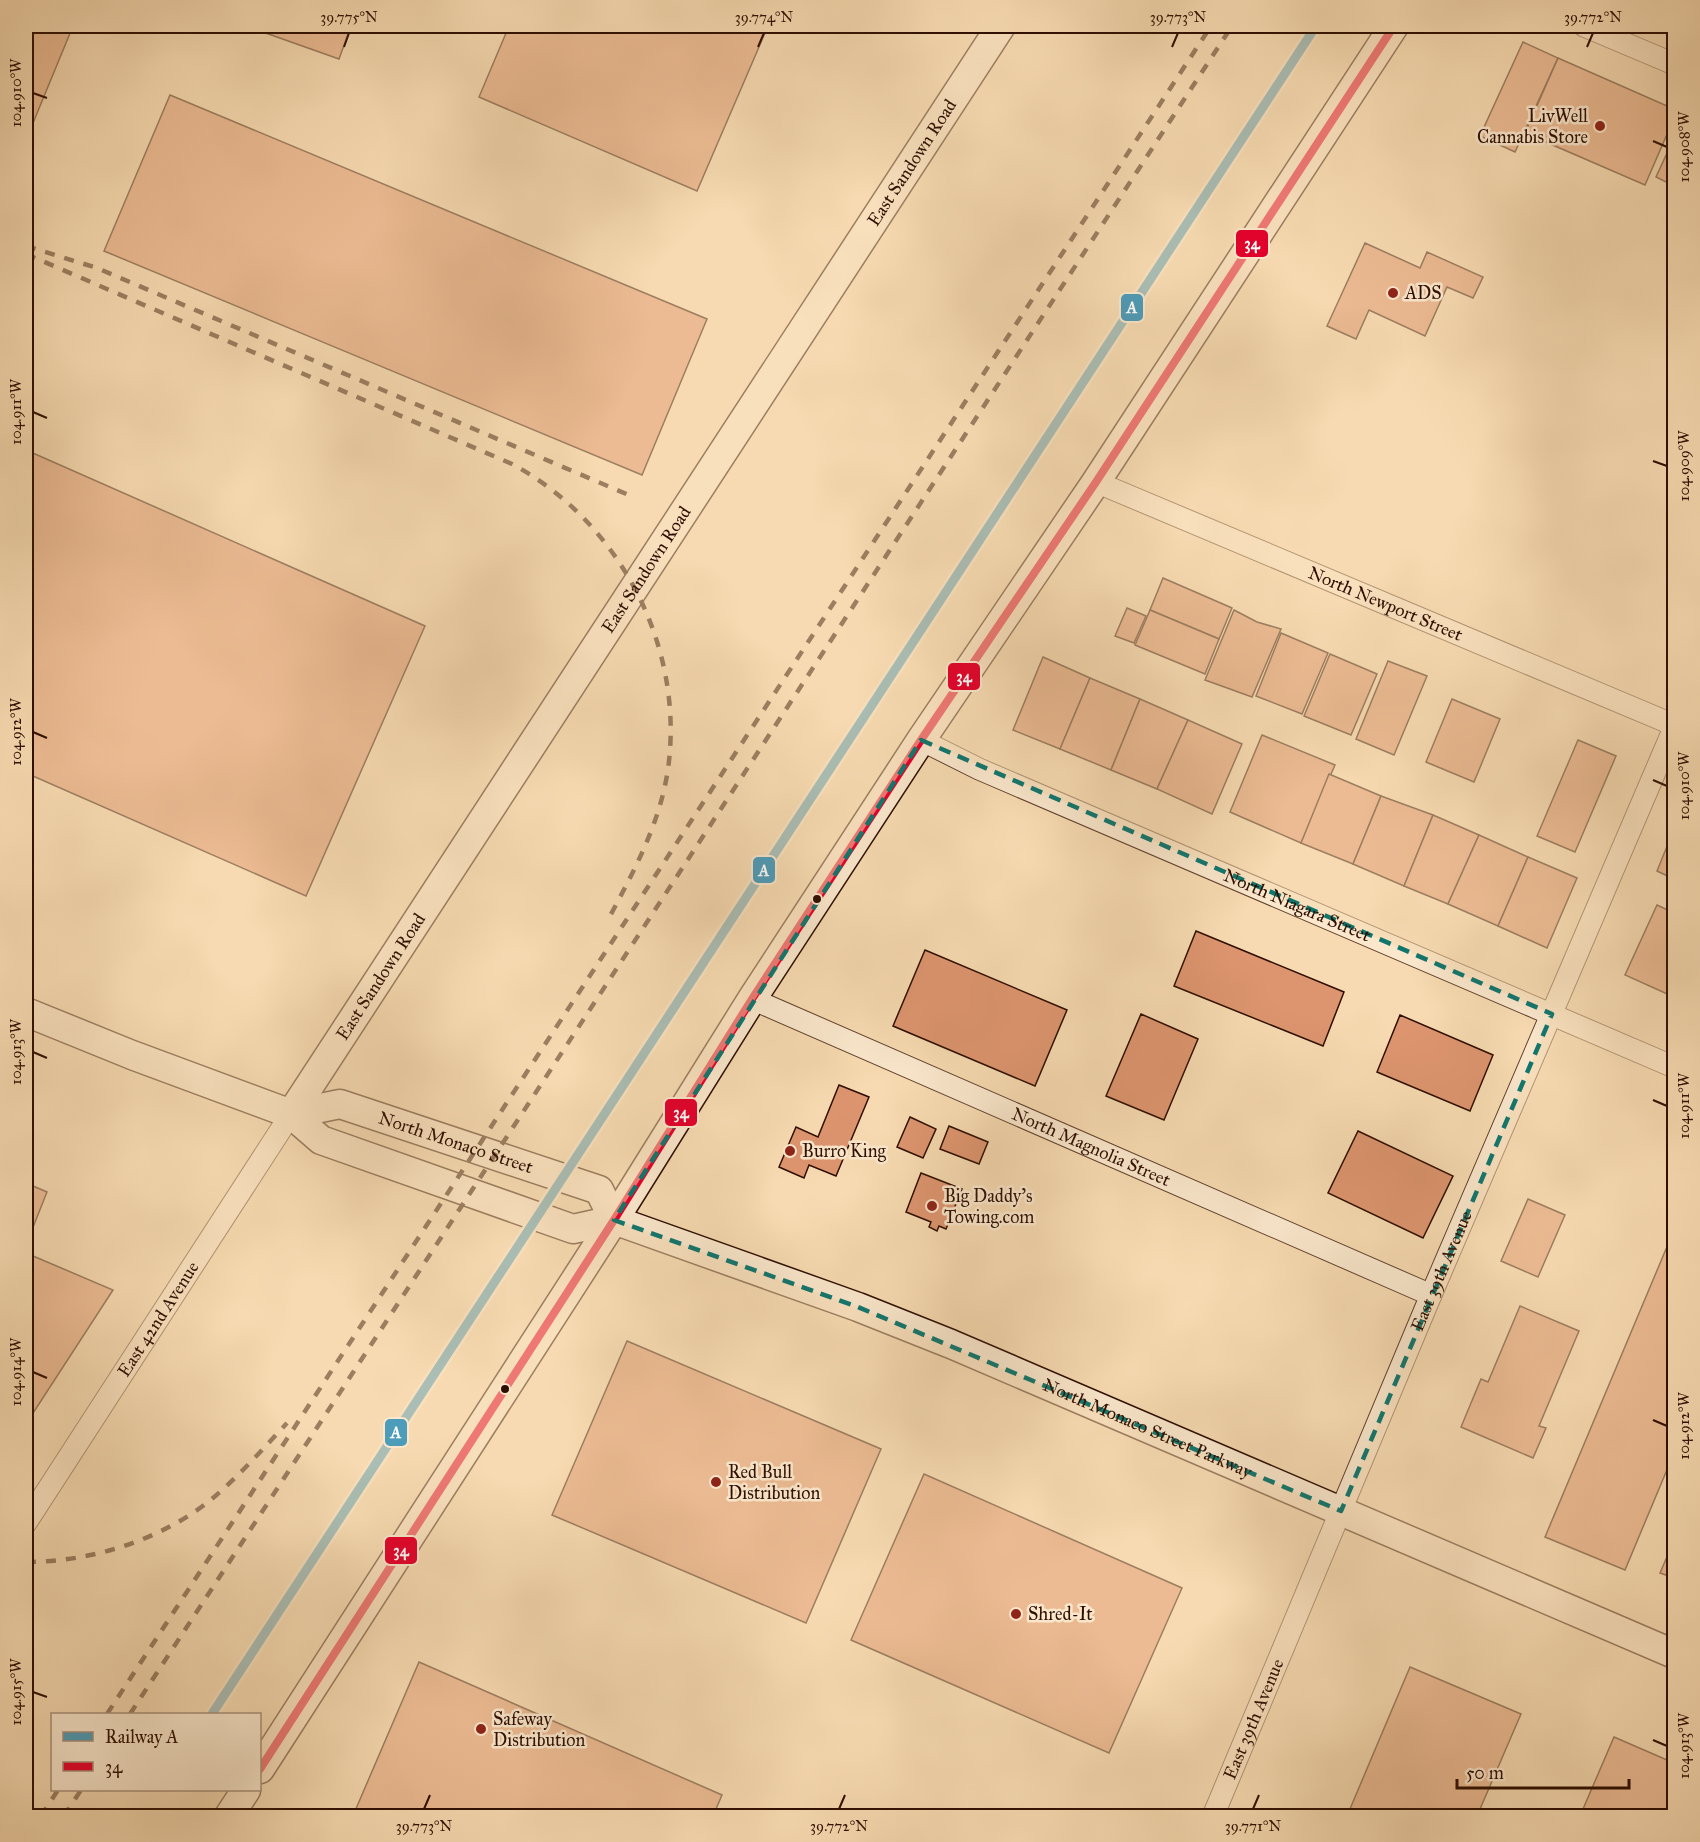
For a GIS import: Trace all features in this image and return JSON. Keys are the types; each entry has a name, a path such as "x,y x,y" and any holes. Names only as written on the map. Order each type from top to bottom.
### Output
{"street":[{"name":"East Sandown Road","path":"291,1114 1001,26"},
{"path":"261,1767 614,1220 752,999 921,740 1096,482 1394,26"},
{"path":"1584,26 1674,63"},
{"name":"North Newport Street","path":"1096,482 1674,727"},
{"name":"East 39th Avenue","path":"1213,1816 1431,1295 1674,727"},
{"name":"North Niagara Street","path":"921,740 990,773 1674,1067"},
{"name":"North Magnolia Street","path":"752,999 1431,1295"},
{"path":"26,1012 132,1055 291,1114 321,1140 573,1229 614,1220"},
{"name":"North Monaco Street","path":"291,1114 340,1104 599,1190 614,1220"},
{"name":"East 42nd Avenue","path":"26,1523 291,1114"},
{"name":"North Monaco Street Parkway","path":"614,1220 878,1315 1674,1654"},
{"path":"229,1816 245,1791"}],"highlighted area":[{"path":"921,740 1552,1014 1341,1511 858,1307 614,1220"}],"building":[{"path":"26,26 73,26 26,140"},
{"path":"246,26 351,26 339,59"},
{"path":"509,26 768,26 697,191 479,97"},
{"path":"1523,42 1558,58 1515,152 1480,136"},
{"name":"LivWell Cannabis Store","path":"1558,58 1674,109 1674,118 1645,185 1525,133"},
{"path":"170,95 707,319 642,475 104,251"},
{"path":"1674,138 1674,186 1656,177"},
{"name":"ADS","path":"1365,243 1420,268 1427,252 1483,277 1473,298 1447,287 1425,336 1369,310 1356,339 1327,326"},
{"path":"26,450 425,626 306,896 26,773"},
{"path":"1163,578 1232,608 1219,639 1150,610"},
{"path":"1127,608 1146,616 1134,643 1115,636"},
{"path":"1150,610 1219,639 1205,674 1135,645"},
{"path":"1234,610 1257,622 1281,629 1252,697 1205,680"},
{"path":"1281,633 1328,653 1302,714 1256,696"},
{"path":"1330,654 1377,674 1351,735 1304,716"},
{"path":"1043,657 1090,678 1060,749 1013,730"},
{"path":"1388,661 1427,676 1394,755 1356,739"},
{"path":"1090,678 1140,699 1111,770 1060,749"},
{"path":"1140,699 1188,720 1157,789 1111,770"},
{"path":"1452,699 1500,719 1474,782 1426,762"},
{"path":"1188,720 1242,744 1212,814 1157,789"},
{"path":"1262,735 1335,765 1301,843 1230,812"},
{"path":"1578,740 1616,756 1575,852 1537,836"},
{"path":"1329,774 1381,796 1353,864 1301,843"},
{"path":"1381,796 1433,815 1404,886 1353,864"},
{"path":"1433,815 1479,835 1448,904 1404,886"},
{"path":"1674,829 1674,879 1657,871"},
{"path":"1479,835 1528,857 1498,926 1448,904"},
{"path":"1528,857 1577,878 1547,948 1498,926"},
{"path":"1657,905 1674,913 1674,997 1625,975"},
{"path":"1196,931 1344,992 1323,1046 1174,986"},
{"path":"925,950 1067,1010 1035,1086 893,1026"},
{"path":"1141,1014 1198,1039 1164,1120 1106,1096"},
{"path":"1400,1015 1493,1055 1470,1111 1377,1072"},
{"path":"839,1085 869,1097 836,1176 809,1165 804,1178 779,1167 796,1127 818,1137"},
{"path":"910,1117 936,1129 923,1158 897,1147"},
{"path":"949,1126 988,1142 979,1164 940,1149"},
{"path":"1358,1131 1453,1176 1423,1238 1328,1193"},
{"name":"Big Daddy's Towing.com","path":"921,1173 962,1189 946,1229 939,1226 937,1231 929,1227 931,1222 906,1212"},
{"path":"26,1183 47,1192 26,1245"},
{"path":"1528,1199 1565,1215 1538,1277 1501,1261"},
{"path":"1674,1230 1674,1453 1625,1570 1545,1537"},
{"path":"26,1253 113,1290 26,1424"},
{"path":"1520,1306 1579,1331 1539,1426 1546,1428 1533,1458 1461,1427 1481,1379 1488,1382"},
{"name":"Red Bull Distribution","path":"627,1341 881,1449 806,1623 552,1515"},
{"name":"Shred-It","path":"924,1474 1182,1588 1109,1753 851,1640"},
{"path":"1666,1559 1674,1563 1674,1578 1660,1573"},
{"name":"Safeway Distribution","path":"419,1662 722,1795 713,1816 368,1816 355,1811"},
{"path":"1410,1667 1521,1714 1477,1816 1347,1816"},
{"path":"1614,1737 1674,1763 1674,1816 1580,1816"}],"railway":[{"path":"108,1713 1211,26"},
{"path":"131,1713 1232,26"},
{"path":"26,246 97,268 631,496"},
{"path":"26,254 512,464 550,489 584,519 613,554 637,592 655,634 666,678 671,723 668,769 653,827 610,916"},
{"path":"26,1562 51,1561 100,1553 149,1537 171,1526 193,1513 223,1490 287,1423"},
{"path":"41,1816 57,1791"},
{"path":"64,1816 80,1791"}],"rail line":[{"name":"A","path":"213,1713 1316,26"}],"transit line":[{"name":"34","path":"261,1767 614,1220 752,999 921,740 1096,482 1394,26"}],"place":[{"name":"LivWell Cannabis Store","path":"1600,126"},
{"name":"ADS","path":"1393,293"},
{"name":"Burro King","path":"790,1151"},
{"name":"Big Daddy's Towing.com","path":"932,1206"},
{"name":"Red Bull Distribution","path":"716,1482"},
{"name":"Shred-It","path":"1016,1614"},
{"name":"Safeway Distribution","path":"481,1729"}]}
